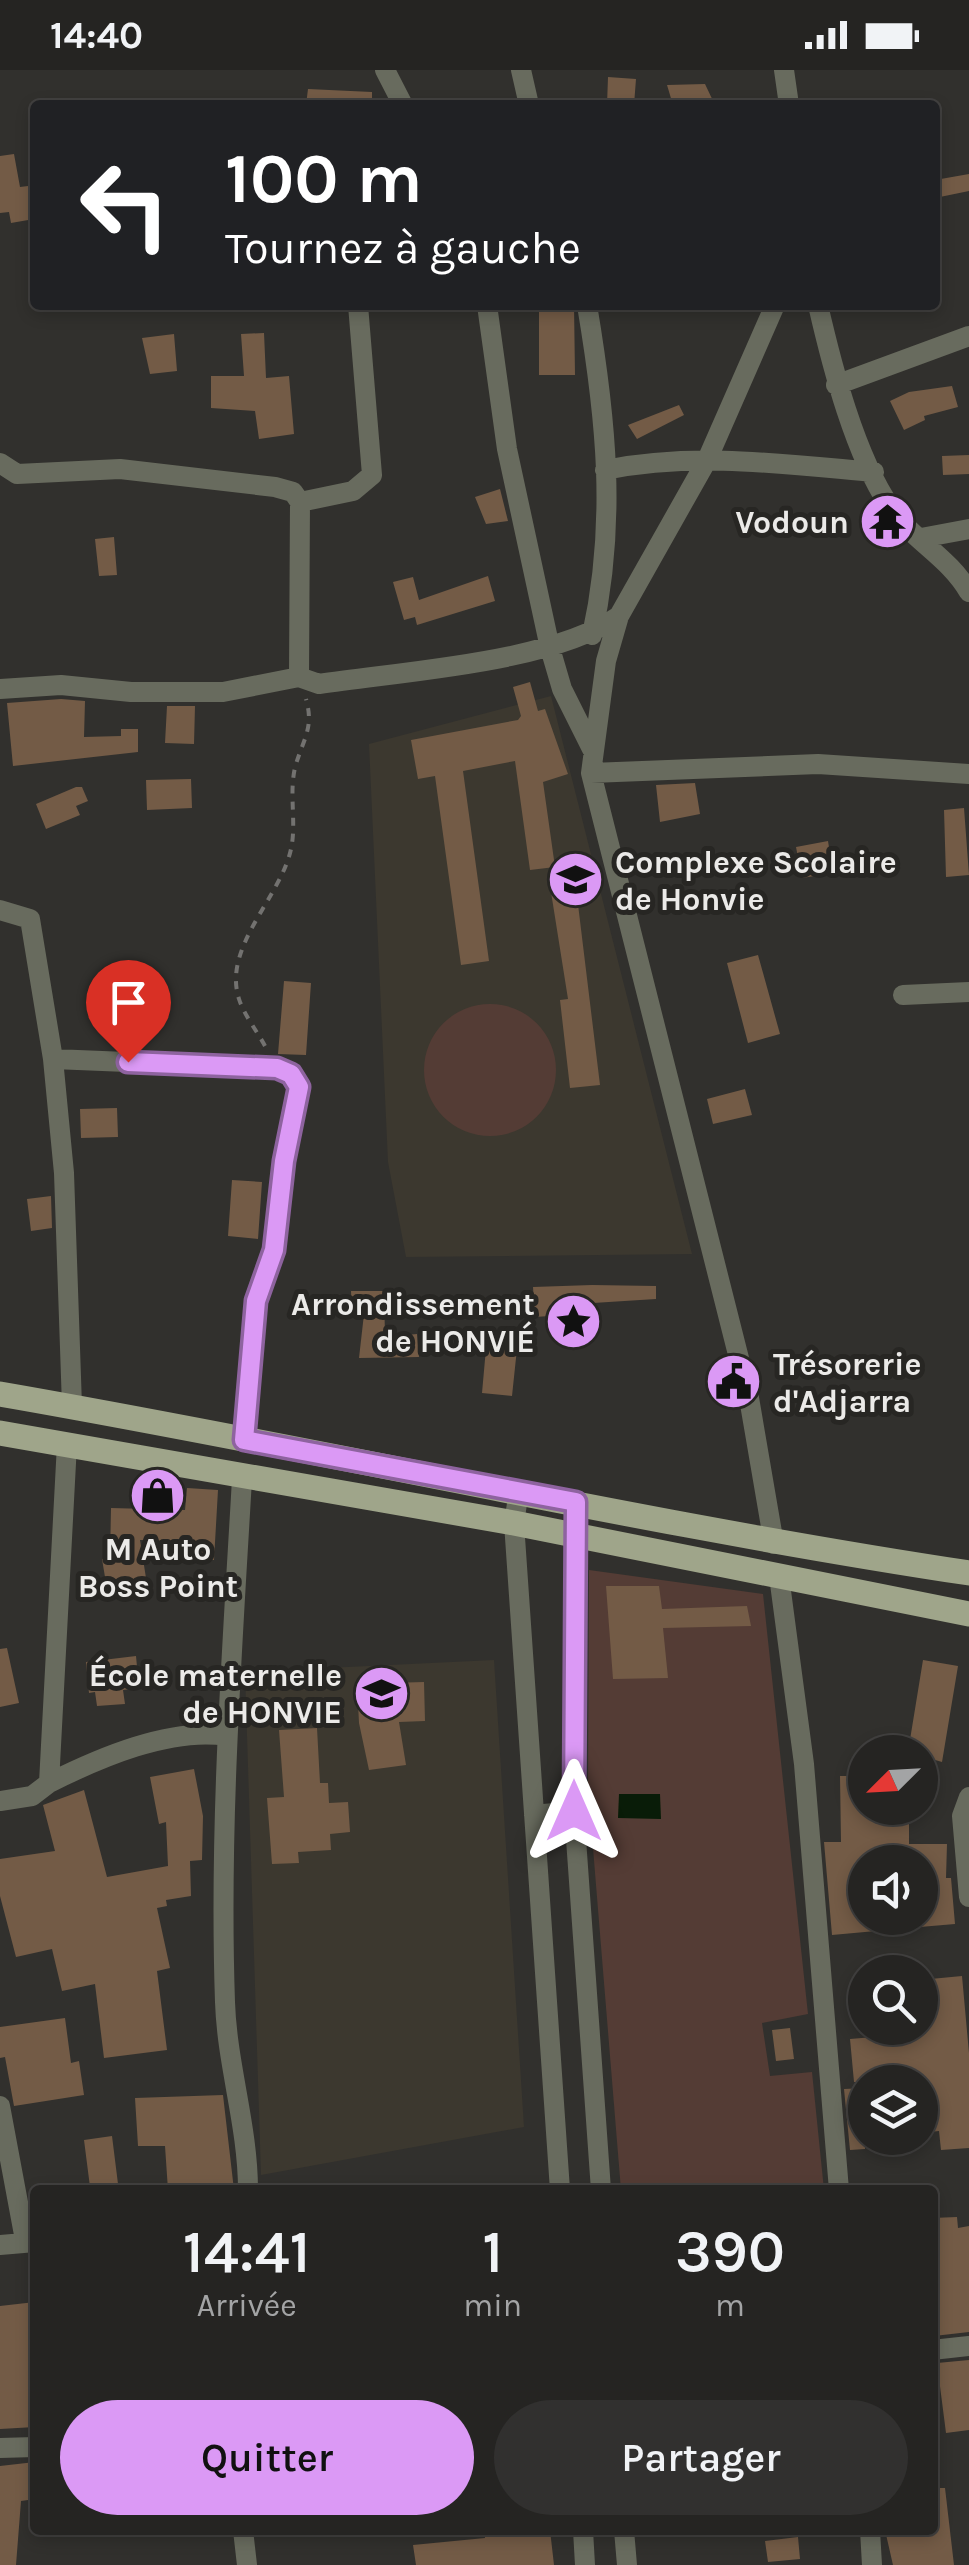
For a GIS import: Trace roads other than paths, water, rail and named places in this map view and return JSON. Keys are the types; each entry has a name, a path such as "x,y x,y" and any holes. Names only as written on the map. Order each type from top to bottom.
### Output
{"main road":[{"path":"0,1394 576,1502 774,1544 969,1573"},
{"path":"0,1433 242,1479 514,1523 969,1614"}],"street":[{"path":"385,70 400,100"},
{"path":"521,70 528,100"},
{"path":"784,70 788,100"},
{"path":"300,502 353,490 372,474 358,310"},
{"path":"488,310 507,449 550,648 562,689 592,749"},
{"path":"588,310 604,404 605,470 606,570 592,635"},
{"path":"773,310 706,460 619,616 606,661 591,773 749,1398 774,1544"},
{"path":"819,310 836,385 890,507 955,568 969,592"},
{"path":"836,385 969,336"},
{"path":"605,470 659,459 874,472"},
{"path":"0,462 17,474 120,469 293,492 300,502 299,677"},
{"path":"922,538 969,529"},
{"path":"0,689 61,685 132,692 223,692 299,677 320,684 550,648 592,635 619,616"},
{"path":"591,773 818,764 969,774"},
{"path":"0,910 30,918 53,1059 64,1173 72,1406"},
{"path":"903,996 969,992"},
{"path":"53,1059 277,1068 291,1074 299,1087 284,1161 274,1250 256,1301 244,1440"},
{"path":"49,1782 68,1444"},
{"path":"242,1479 222,1855 225,2008 241,2106 248,2185"},
{"path":"518,1491 514,1523 560,2185"},
{"path":"576,1502 574,1811 600,2185"},
{"path":"778,1576 804,1764 839,2185"},
{"path":"0,1801 32,1796 49,1782 108,1757 208,1733 226,1736"},
{"path":"969,1797 962,1816 969,1896"},
{"path":"534,1815 574,1811"},
{"path":"0,2106 30,2241 0,2245"},
{"path":"938,2349 969,2346"},
{"path":"0,2448 30,2447"},
{"path":"244,2535 247,2565"},
{"path":"583,2535 586,2565"},
{"path":"624,2535 626,2565"},
{"path":"870,2535 872,2565"}],"place":[{"name":"Vodoun","path":"888,522"},
{"name":"Complexe Scolaire de Honvie","path":"576,880"},
{"name":"Arrondissement de HONVIÉ","path":"574,1322"},
{"name":"Trésorerie d'Adjarra","path":"734,1382"},
{"name":"M Auto Boss Point","path":"158,1495"},
{"name":"École maternelle de HONVIE","path":"381,1693"}]}
